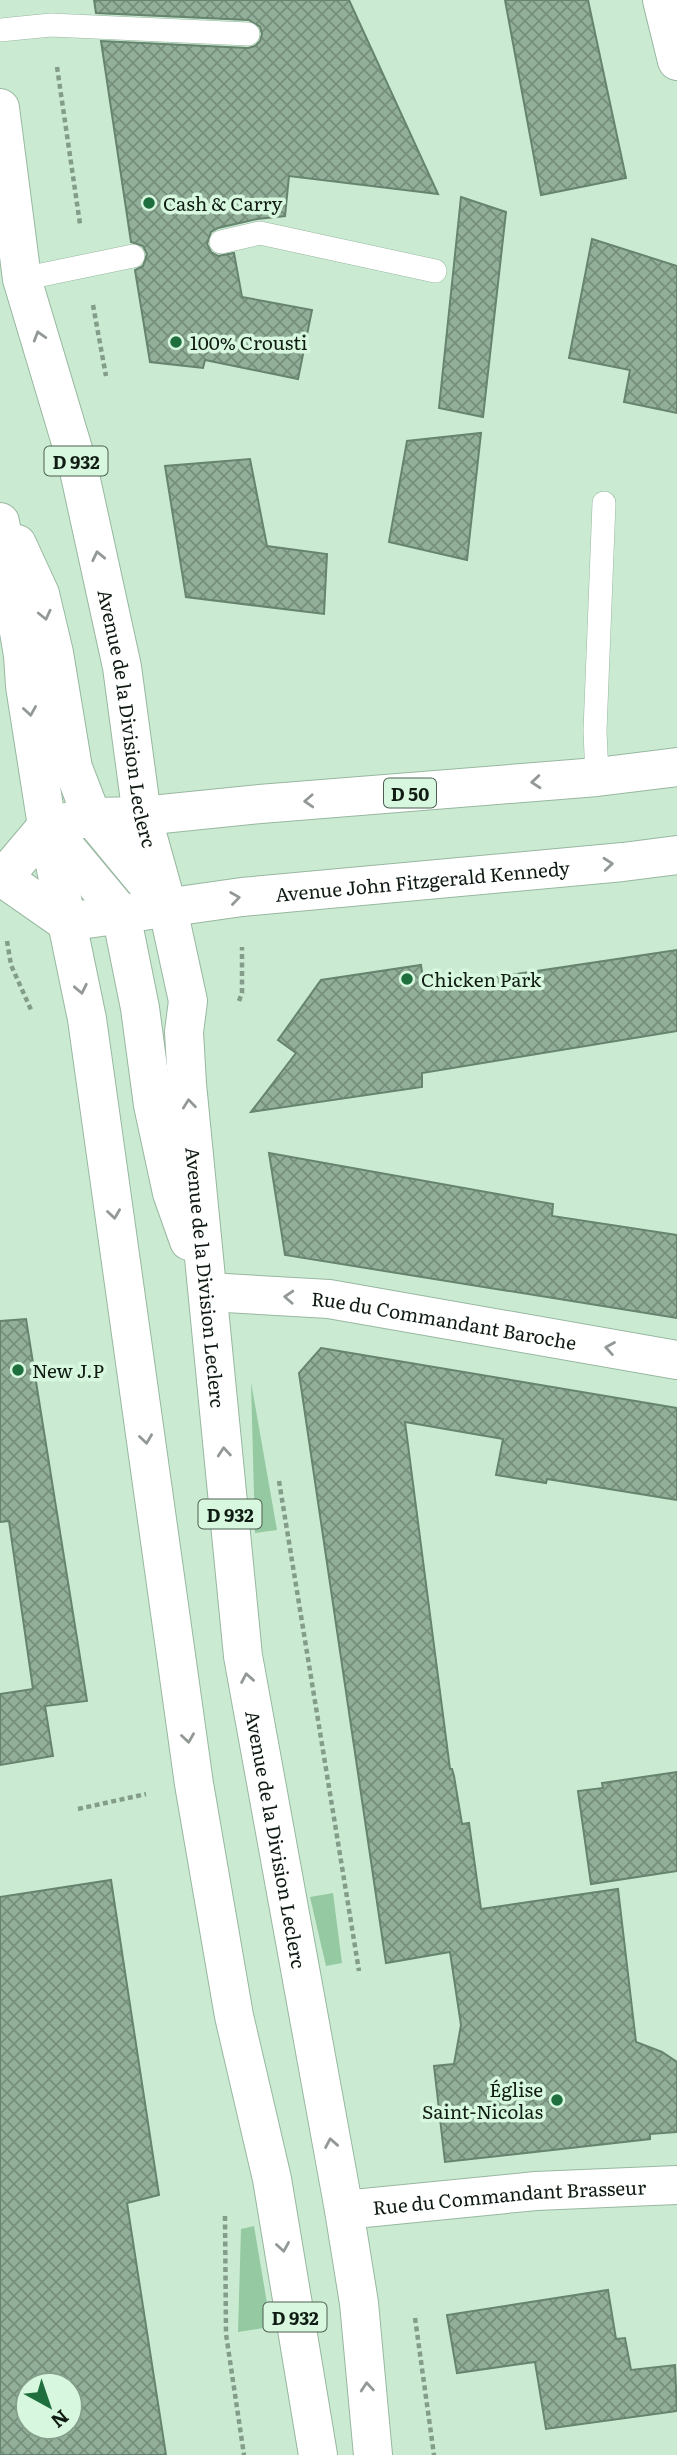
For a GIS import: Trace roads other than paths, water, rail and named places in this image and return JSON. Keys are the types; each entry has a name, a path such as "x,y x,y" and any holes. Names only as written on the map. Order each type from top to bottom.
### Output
{"main road":[{"path":"662,0 677,61"},
{"name":"Avenue de la Division Leclerc","path":"0,108 22,279 78,466 122,667 142,816 168,909 188,1001 184,1045 243,1656 359,2302 373,2455"},
{"path":"0,508 40,594 54,653 73,768 92,817 168,909"},
{"name":"D 932","path":"0,522 23,655 47,826 87,1019 194,1784 234,2017 272,2179 318,2455"},
{"name":"D 50","path":"142,816 597,777 677,767"},
{"path":"66,922 1,878 47,826 92,817 142,816"},
{"path":"47,826 121,914 140,1008 153,1105 172,1194 208,1292"},
{"name":"Avenue John Fitzgerald Kennedy","path":"66,922 242,897 677,855"},
{"name":"Rue du Commandant Baroche","path":"208,1292 329,1299 677,1360"},
{"name":"Rue du Commandant Brasseur","path":"344,2210 536,2192 677,2186"}],"lane":[{"path":"0,30 51,25 248,34"},
{"path":"221,242 260,233 435,271"},
{"path":"22,279 133,256"},
{"path":"597,777 595,731 604,503"}],"place":[{"name":"Cash & Carry","path":"149,203"},
{"name":"100% Crousti","path":"176,342"},
{"name":"Chicken Park","path":"407,979"},
{"name":"New J.P","path":"18,1370"},
{"name":"Église Saint-Nicolas","path":"557,2100"}]}
